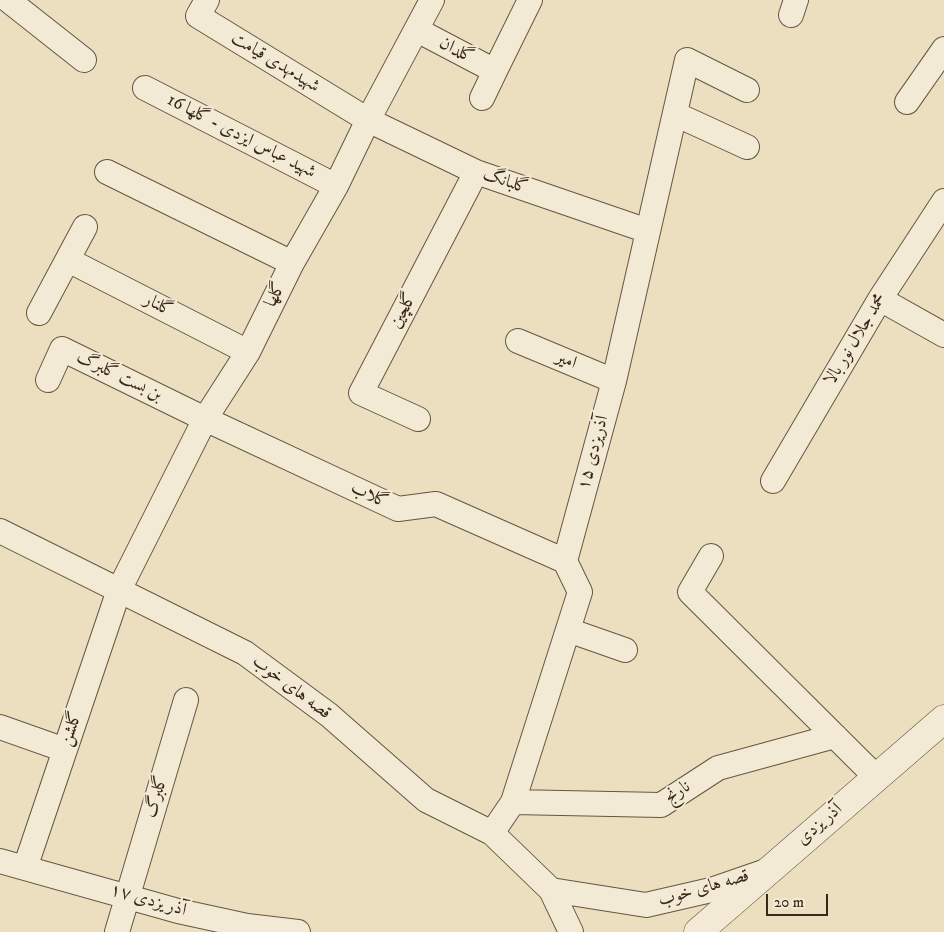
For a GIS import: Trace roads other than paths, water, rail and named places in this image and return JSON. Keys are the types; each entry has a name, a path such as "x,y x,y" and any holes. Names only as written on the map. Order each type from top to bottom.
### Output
{"street":[{"path":"8,0 84,60"},
{"name":"شهیدمهدی قیامت","path":"207,0 198,16 368,120"},
{"name":"گلها","path":"119,590 205,419 248,352 292,263 336,186 368,120 432,0"},
{"name":"گلدان","path":"482,98 530,0"},
{"name":"گلدان","path":"417,30 495,72"},
{"path":"907,102 944,49"},
{"name":"۱۵ آذریزدی","path":"565,561 614,381 687,60 747,90"},
{"name":"شهید عباس ایزدی - گلها 16","path":"145,88 336,186"},
{"path":"675,114 747,147"},
{"name":"گلبانگ","path":"368,120 476,172 648,231"},
{"path":"107,172 292,263"},
{"name":"گلچین","path":"418,419 361,393 476,172"},
{"name":"محمد جلال نور بالا","path":"773,481 880,299 944,201"},
{"path":"40,313 85,227"},
{"name":"گلنار","path":"68,260 248,352"},
{"path":"880,299 944,335"},
{"name":"امیر","path":"518,341 614,381"},
{"name":"بن بست گلبرگ","path":"48,380 62,349 205,419"},
{"name":"گلاب","path":"205,419 398,509 436,504 565,561"},
{"name":"قصه های خوب","path":"0,531 245,653 329,715 426,800 492,833 551,890 571,932"},
{"path":"710,556 690,592 876,777"},
{"path":"492,833 513,802 580,592 565,561"},
{"name":"گلشن","path":"25,868 119,590"},
{"path":"568,630 625,650"},
{"name":"گلبرگ","path":"117,932 186,700"},
{"name":"آذر یزدی","path":"707,927 767,870 944,719"},
{"path":"0,728 65,750"},
{"name":"نارنج","path":"513,802 661,805 718,768 835,736"},
{"name":"آذر یزدی ۱۷","path":"0,861 246,929 298,932"},
{"name":"قصه های خوب","path":"551,890 646,905 711,890 767,870"}]}
